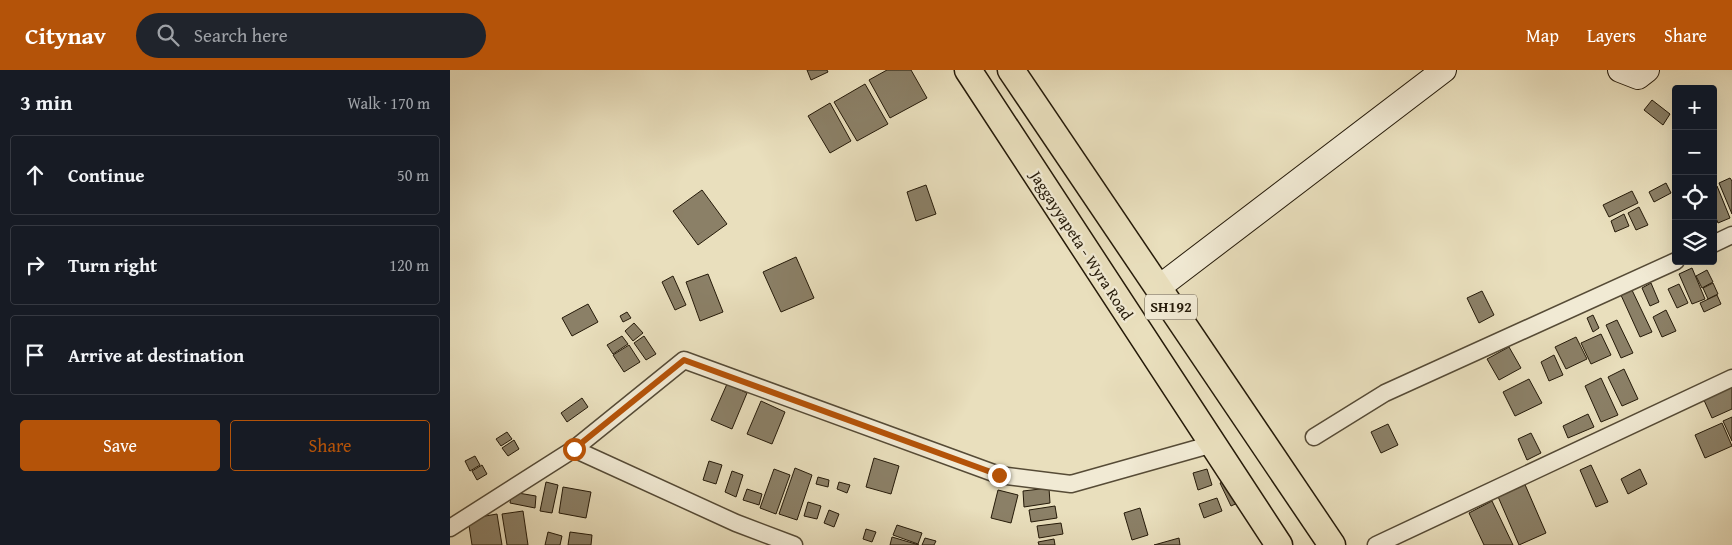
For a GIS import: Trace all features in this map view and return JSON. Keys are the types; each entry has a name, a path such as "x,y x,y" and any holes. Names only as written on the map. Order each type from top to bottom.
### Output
{"main road":[{"name":"Jaggayyapeta - Wyra Road","path":"968,70 1279,545"},
{"name":"SH192","path":"1011,70 1332,545"}],"street":[{"path":"1158,288 1444,70"},
{"path":"1620,70 1638,77 1647,70"},
{"path":"1717,242 1732,235"},
{"path":"1314,437 1385,393 1672,263"},
{"path":"450,528 574,449 684,360 999,475 1071,484 1213,444"},
{"path":"1376,545 1732,378"},
{"path":"574,449 736,523 794,545"}],"building":[{"path":"807,70 827,70 828,72 811,80"},
{"path":"887,70 911,70 927,98 890,118 869,80"},
{"path":"865,84 888,124 857,141 834,102"},
{"path":"1652,100 1670,114 1663,125 1644,110"},
{"path":"830,103 851,141 830,153 808,116"},
{"path":"1730,178 1732,181 1732,214 1719,183"},
{"path":"1666,183 1671,193 1654,202 1649,192"},
{"path":"926,185 936,214 916,221 907,192"},
{"path":"1717,186 1730,218 1718,223 1717,221"},
{"path":"702,190 727,224 698,245 673,211"},
{"path":"1632,191 1638,203 1609,217 1603,205"},
{"path":"1639,207 1648,225 1636,230 1628,213"},
{"path":"1624,214 1629,226 1615,232 1611,221"},
{"path":"796,257 814,298 781,312 763,272"},
{"path":"1692,268 1705,299 1692,304 1679,274"},
{"path":"1707,270 1713,282 1702,288 1696,276"},
{"path":"708,274 723,312 700,321 686,282"},
{"path":"673,276 686,305 675,310 662,282"},
{"path":"1651,283 1659,302 1650,306 1642,288"},
{"path":"1713,283 1718,294 1708,299 1703,288"},
{"path":"1679,284 1688,303 1677,308 1668,289"},
{"path":"1631,288 1652,332 1640,337 1620,293"},
{"path":"1482,291 1494,315 1479,323 1467,298"},
{"path":"1717,295 1721,304 1704,312 1700,303"},
{"path":"588,304 598,322 572,336 562,318"},
{"path":"1666,310 1676,331 1662,337 1653,317"},
{"path":"627,312 631,318 623,322 620,316"},
{"path":"1593,315 1599,328 1593,332 1587,318"},
{"path":"1617,320 1633,353 1621,358 1606,325"},
{"path":"634,323 643,333 633,341 625,331"},
{"path":"1601,334 1611,355 1591,364 1581,343"},
{"path":"622,336 628,344 613,354 607,345"},
{"path":"644,336 656,354 646,360 634,343"},
{"path":"1576,337 1587,359 1566,369 1555,347"},
{"path":"629,345 640,362 624,372 613,355"},
{"path":"1509,347 1521,368 1499,380 1487,359"},
{"path":"1554,355 1563,375 1549,381 1541,362"},
{"path":"1624,369 1638,399 1622,406 1608,377"},
{"path":"1601,378 1618,415 1601,422 1585,386"},
{"path":"1529,379 1542,403 1515,416 1503,392"},
{"path":"727,384 747,393 732,429 711,420"},
{"path":"1731,385 1732,409 1712,418 1703,398"},
{"path":"582,398 588,407 567,422 561,413"},
{"path":"761,401 785,412 772,444 747,434"},
{"path":"1588,414 1594,427 1568,438 1563,426"},
{"path":"1732,417 1732,441 1723,421"},
{"path":"1722,423 1732,446 1705,458 1695,435"},
{"path":"1388,424 1398,445 1381,453 1371,432"},
{"path":"507,432 512,439 501,446 496,439"},
{"path":"1531,433 1541,453 1527,460 1518,439"},
{"path":"514,440 519,449 508,456 502,448"},
{"path":"475,456 480,465 470,471 465,461"},
{"path":"874,458 899,466 891,494 866,487"},
{"path":"709,461 722,465 716,484 703,480"},
{"path":"482,465 487,474 477,480 472,471"},
{"path":"1591,465 1608,502 1596,507 1580,470"},
{"path":"795,468 812,475 797,520 779,514"},
{"path":"774,469 790,475 776,514 760,508"},
{"path":"1207,469 1212,485 1198,490 1193,473"},
{"path":"1640,469 1647,484 1628,494 1621,479"},
{"path":"732,471 743,475 736,497 725,492"},
{"path":"818,477 829,480 828,487 816,484"},
{"path":"1230,478 1242,501 1231,506 1220,483"},
{"path":"1523,480 1546,533 1519,545 1496,492"},
{"path":"546,482 558,485 552,513 540,511"},
{"path":"839,482 850,485 847,493 837,489"},
{"path":"563,487 591,492 586,518 559,513"},
{"path":"1049,488 1050,503 1024,507 1023,491"},
{"path":"747,489 762,494 759,505 743,500"},
{"path":"998,490 1018,495 1011,523 991,518"},
{"path":"512,492 536,496 535,508 510,503"},
{"path":"1217,498 1222,511 1204,518 1199,504"},
{"path":"1492,501 1513,545 1484,545 1469,513"},
{"path":"808,502 821,506 817,519 804,516"},
{"path":"1055,506 1057,518 1031,522 1029,510"},
{"path":"1140,508 1148,535 1132,540 1124,513"},
{"path":"829,510 839,514 834,527 824,523"},
{"path":"523,511 528,545 507,545 502,514"},
{"path":"497,514 502,545 472,545 468,519"},
{"path":"1061,523 1063,534 1039,538 1037,526"},
{"path":"897,525 922,533 918,544 893,535"},
{"path":"866,529 876,532 872,542 863,539"},
{"path":"548,532 562,536 560,545 545,545"},
{"path":"570,532 592,535 591,545 568,545"},
{"path":"892,537 919,545 890,545"},
{"path":"925,538 936,541 934,545 922,545"},
{"path":"1179,538 1180,545 1154,545"},
{"path":"1054,539 1055,545 1039,545 1038,542"}],"route":[{"path":"574,449 684,360 999,475"}]}
